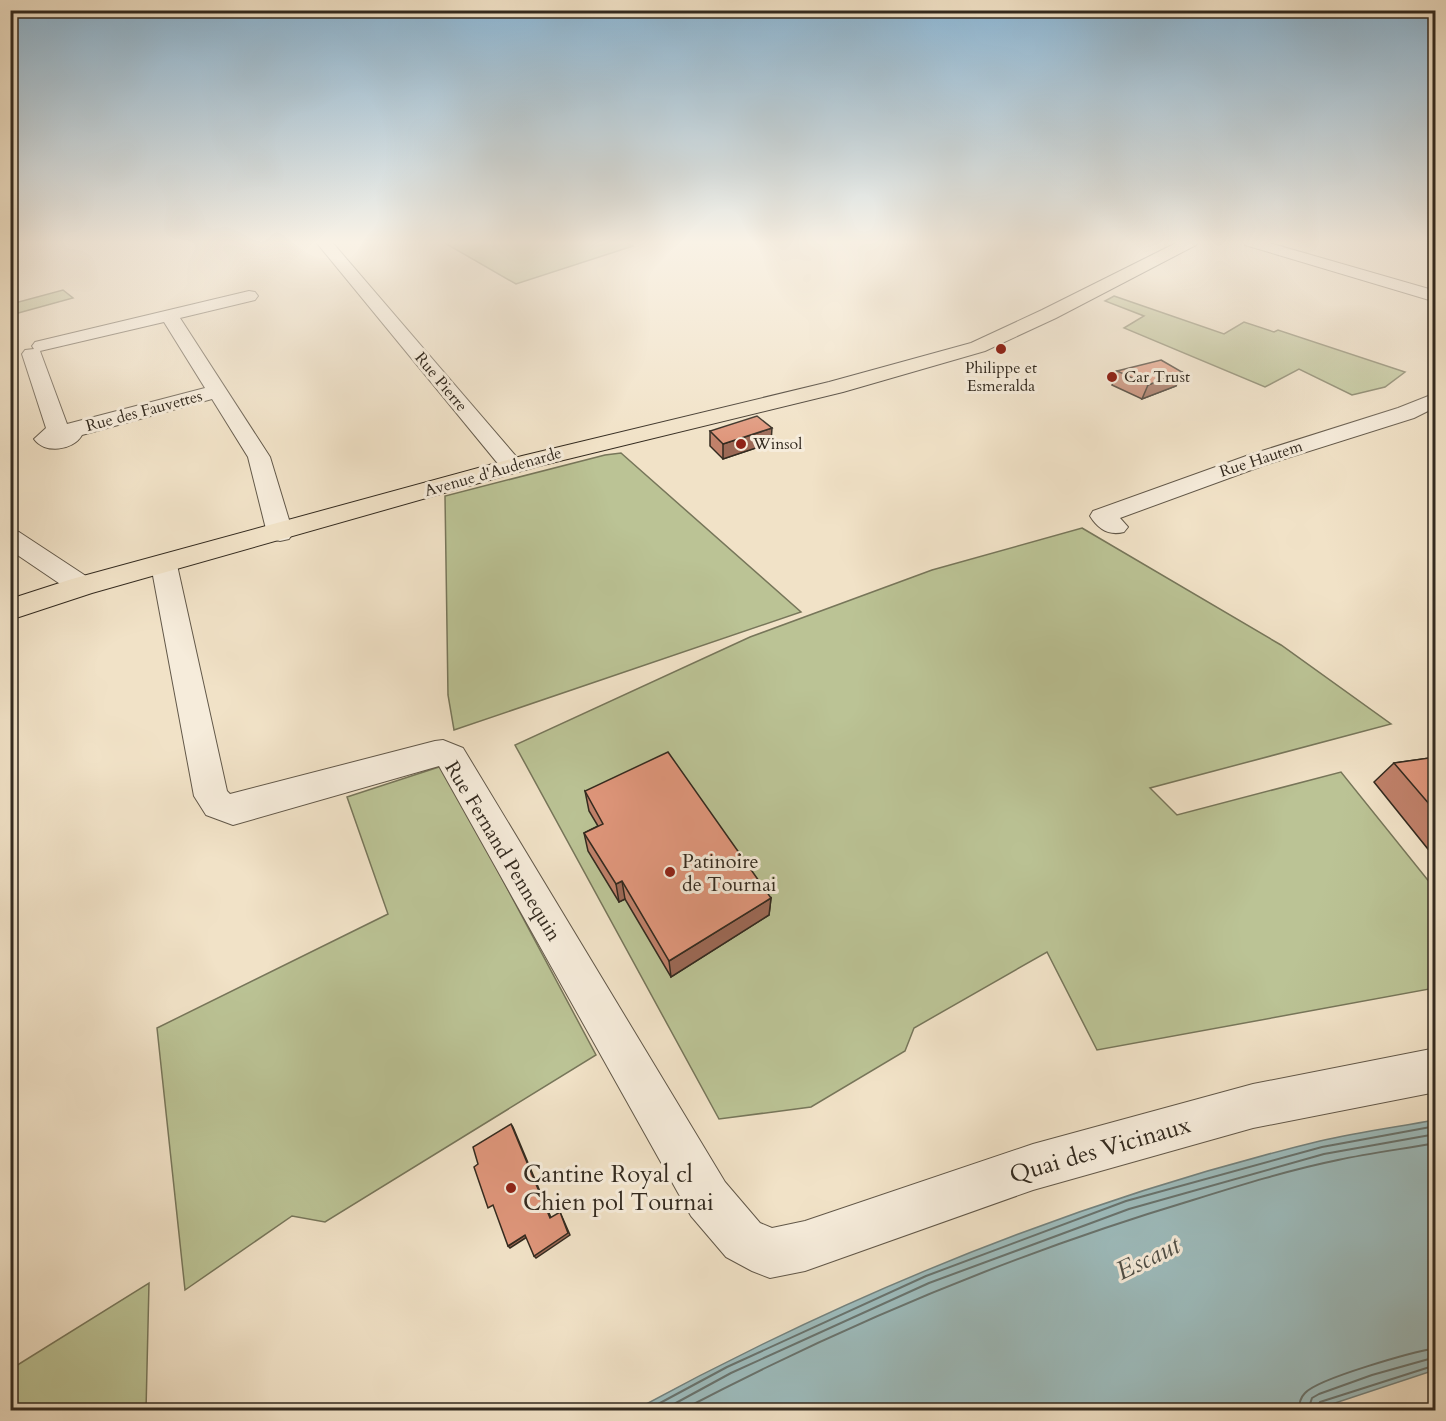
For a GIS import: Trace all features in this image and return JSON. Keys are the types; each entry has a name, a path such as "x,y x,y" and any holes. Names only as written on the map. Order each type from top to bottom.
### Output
{"main road":[{"name":"Avenue d'Audenarde","path":"10,610 82,586 280,533 512,466 621,437 835,387 978,348 1061,308"}],"street":[{"path":"27,352 197,308"},
{"name":"Rue Pierre","path":"380,308 512,466"},
{"path":"169,315 258,456 280,533"},
{"name":"Rue des Fauvettes","path":"27,352 65,431 216,391"},
{"name":"Rue Hautem","path":"1115,527 1102,516 1257,460 1406,413 1436,399"},
{"path":"1406,413 1436,427"},
{"path":"10,538 82,586"},
{"name":"Rue Fernand Pennequin","path":"164,565 211,796 218,805 233,810 435,754 443,753 450,757 708,1200 743,1240 770,1253"},
{"name":"Quai des Vicinaux","path":"770,1253 805,1246 1033,1167 1253,1106 1436,1070"}],"green space":[{"path":"11,308 35,308 11,315"},
{"path":"1124,308 1150,308 1224,334 1244,322 1274,332 1278,330 1405,372 1385,387 1352,395 1299,369 1265,387 1124,328 1144,316"},
{"path":"621,453 801,612 454,730 448,695 445,496 605,455"},
{"path":"1082,528 1281,645 1391,724 1150,788 1177,815 1341,772 1435,889 1435,988 1097,1050 1047,952 914,1028 905,1051 811,1107 719,1119 515,745 750,637 932,570"},
{"path":"442,766 596,1055 325,1222 292,1216 185,1290 157,1028 388,914 347,797"},
{"path":"149,1283 146,1410 11,1410 11,1369"}],"water":[{"name":"Escaut","path":"1435,1120 1435,1370 1314,1410 635,1410 716,1367 883,1289 969,1253 1055,1221 1231,1164 1320,1141"}],"building":[{"path":"1161,360 1182,372 1148,385 1117,371"},
{"path":"757,416 772,428 723,444 710,431"},
{"name":"Patinoire de Tournai","path":"668,752 771,898 669,961 622,881 616,884 584,833 603,824 585,791"},
{"path":"1436,757 1436,812 1394,763"},
{"name":"Cantine Royal cl Chien pol Tournai","path":"511,1124 550,1218 560,1212 568,1233 534,1256 525,1235 508,1246 493,1205 488,1208 474,1167 478,1164 473,1147"}],"place":[{"name":"Philippe et Esmeralda","path":"1001,349"},
{"name":"Car Trust","path":"1112,377"},
{"name":"Winsol","path":"741,444"},
{"name":"Patinoire de Tournai","path":"670,872"},
{"name":"Cantine Royal cl Chien pol Tournai","path":"511,1188"}]}
